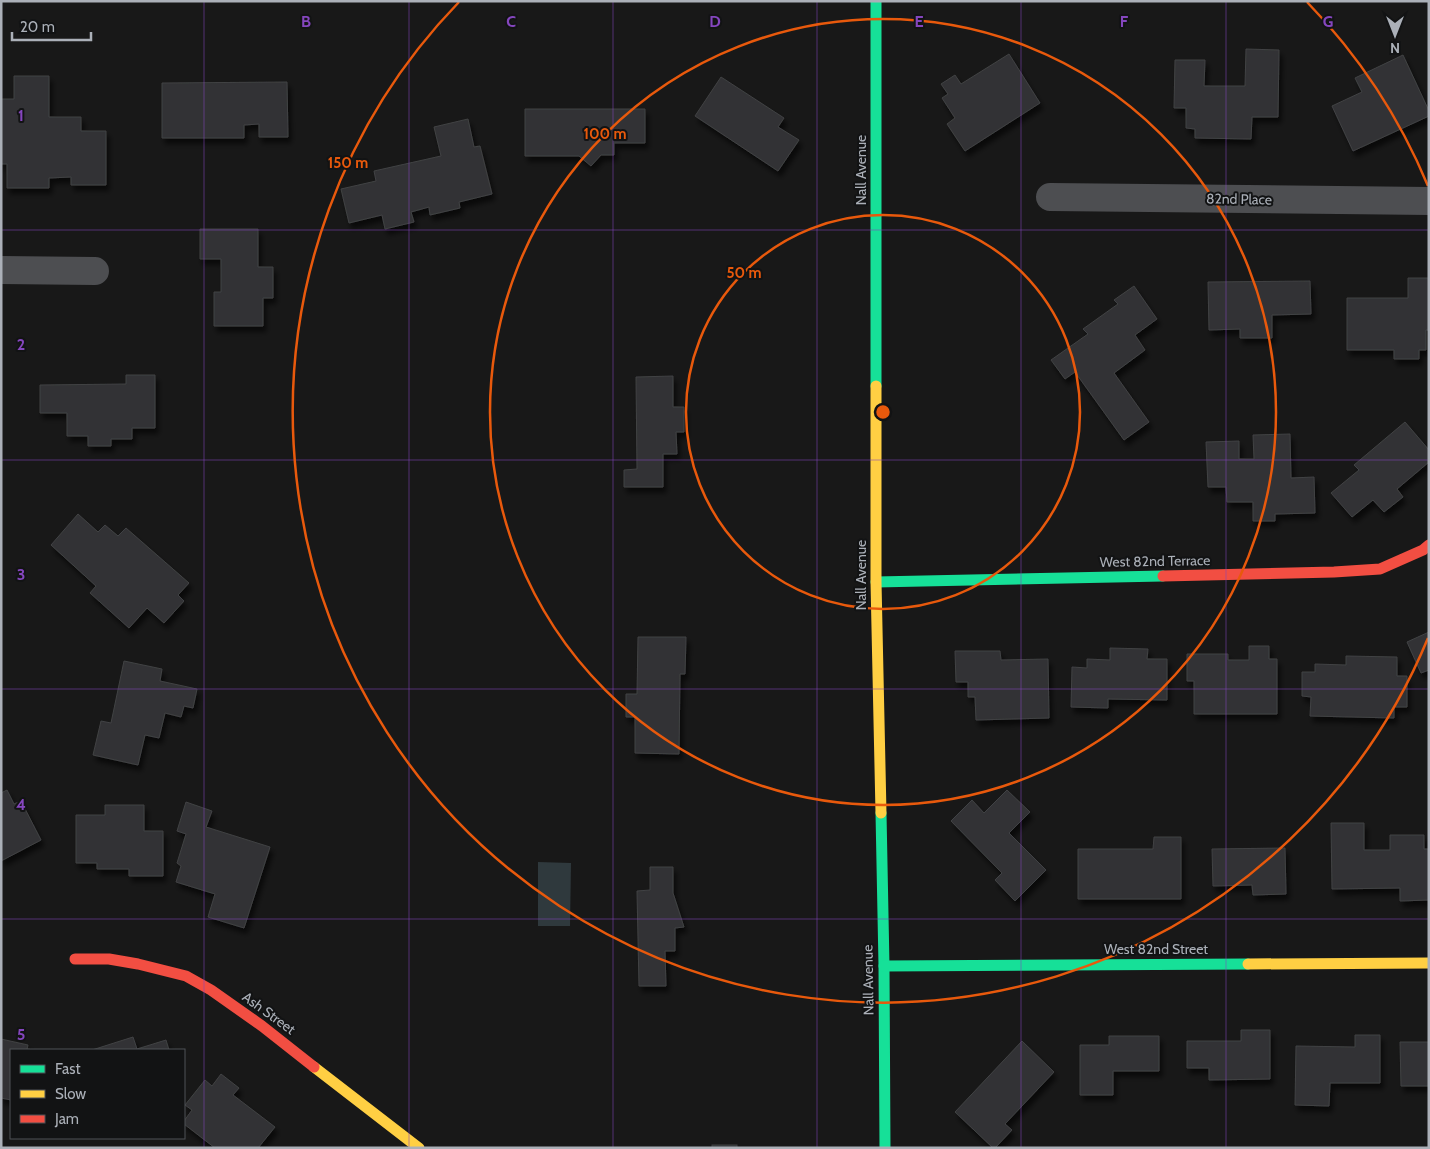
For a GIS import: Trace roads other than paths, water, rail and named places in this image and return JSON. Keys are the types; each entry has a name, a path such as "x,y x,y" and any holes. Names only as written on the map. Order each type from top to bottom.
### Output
{"street":[{"name":"Nall Avenue","path":"876,1 876,582 884,966 885,1148"},
{"name":"82nd Place","path":"1050,197 1429,201"},
{"path":"1,270 95,270"},
{"name":"West 82nd Terrace","path":"876,582 1334,572 1380,569 1423,550 1429,545"},
{"name":"Ash Street","path":"76,959 109,960 138,964 186,976 262,1026 419,1148"},
{"name":"West 82nd Street","path":"884,966 1429,963"}]}
